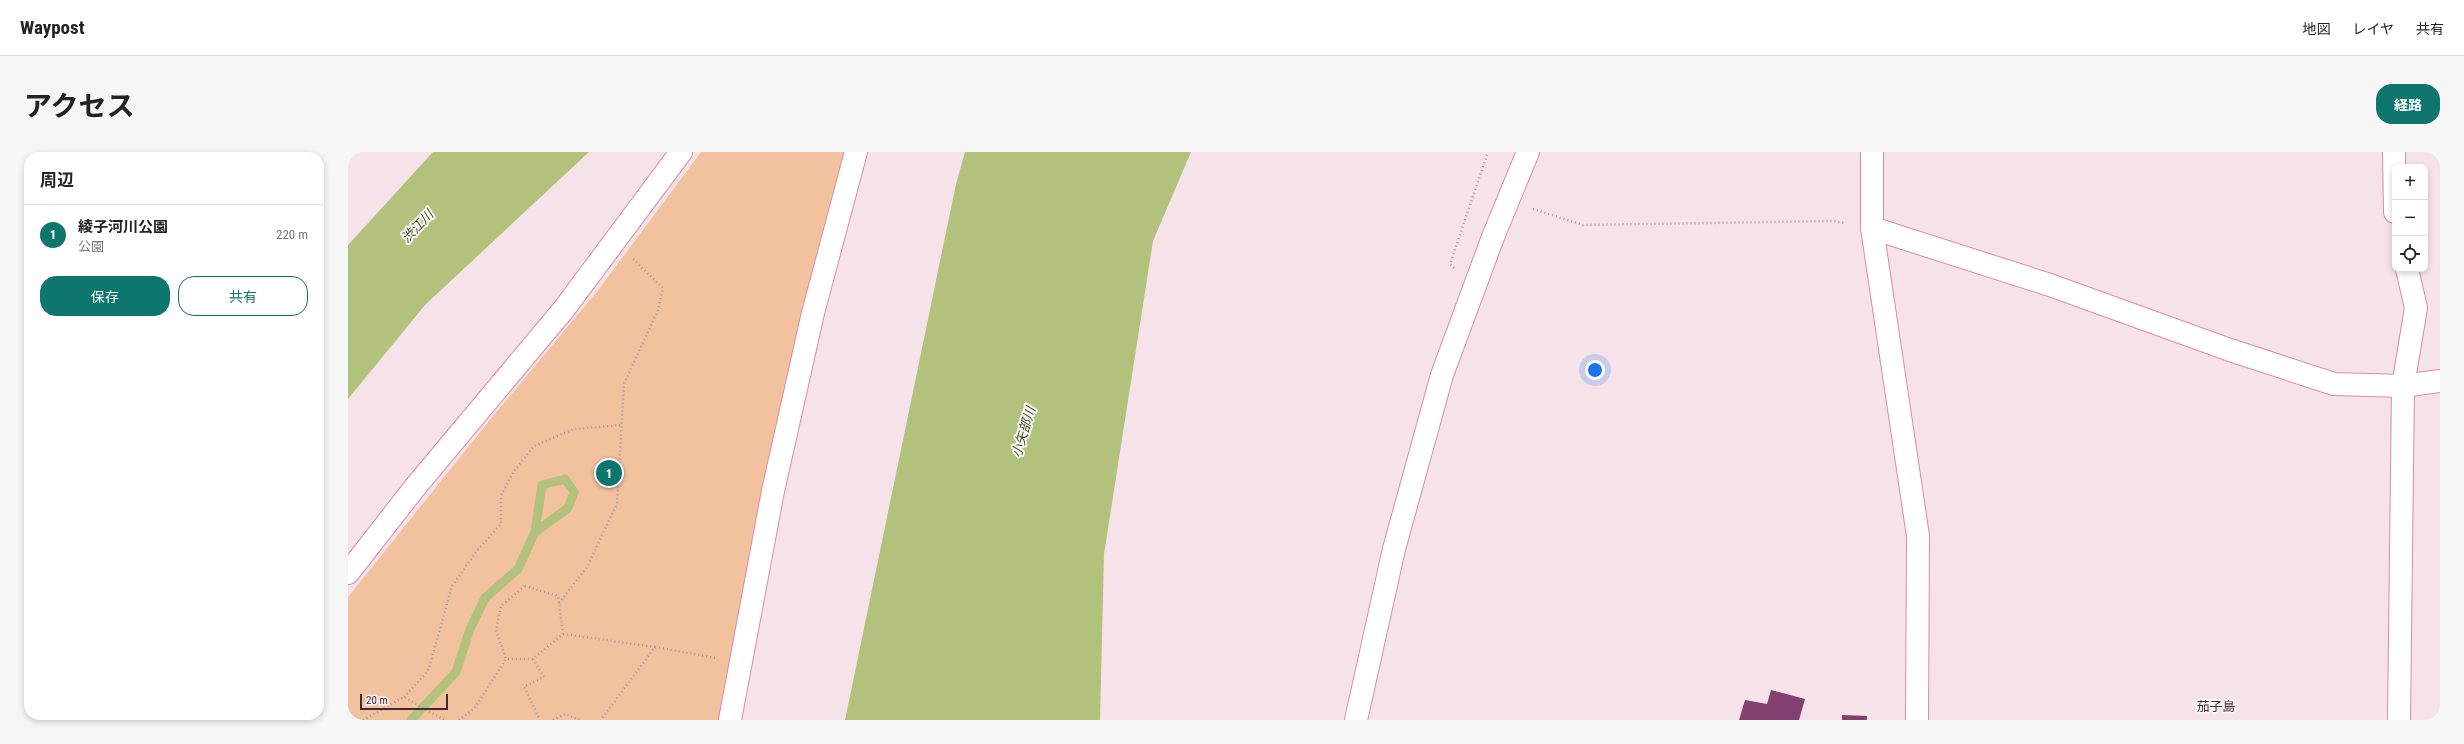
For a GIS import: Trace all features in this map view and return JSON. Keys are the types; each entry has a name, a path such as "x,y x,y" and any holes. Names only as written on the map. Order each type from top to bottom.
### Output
{"street":[{"path":"348,573 564,309 681,152"},
{"path":"730,720 774,491 813,313 856,152"},
{"path":"1356,720 1398,534 1442,375 1472,292 1528,152"},
{"path":"1872,152 1872,228 1918,536 1917,720"},
{"path":"2394,152 2395,200"},
{"path":"1872,228 2050,285 2230,350 2334,384 2403,386 2440,381"},
{"path":"2399,720 2403,386 2416,308 2408,272"}],"path":[{"path":"348,155 351,152"},
{"path":"1472,292 1450,264 1488,152"},
{"path":"1508,200 1583,225 1833,221 1872,228"},
{"path":"558,603 587,567 617,504 624,384 658,310 664,288 614,241"},
{"path":"363,720 404,697 428,671 452,586 476,552 501,524 501,495 514,472 534,446 574,429 622,425"},
{"path":"506,659 496,630 501,606 525,586 558,596 563,634"},
{"path":"506,659 533,659 563,634 655,647 740,663"},
{"path":"601,720 655,647"},
{"path":"459,720 474,709 506,659"},
{"path":"533,659 544,677 524,687 540,720"},
{"path":"404,697 444,720"},
{"path":"553,720 565,714 579,720"}],"shaded area":[{"path":"701,152 850,152 724,720 348,720 348,597 489,421 599,289"}],"water":[{"name":"渋江川","path":"433,152 589,152 425,305 348,399 348,245"},
{"name":"小矢部川","path":"965,152 1191,152 1153,241 1104,554 1100,720 845,720 956,184"}],"building":[{"path":"1771,690 1805,699 1799,720 1739,720 1745,700 1767,704"},
{"path":"1842,715 1867,716 1867,720 1842,720"}],"waterway":[{"path":"411,720 456,672 470,629 485,598 518,569 535,532 542,485 565,479 574,492 568,508 535,532"}],"place":[{"name":"綾子河川公園","path":"609,473"}],"district":[{"name":"茄子島","path":"2216,706"}]}
